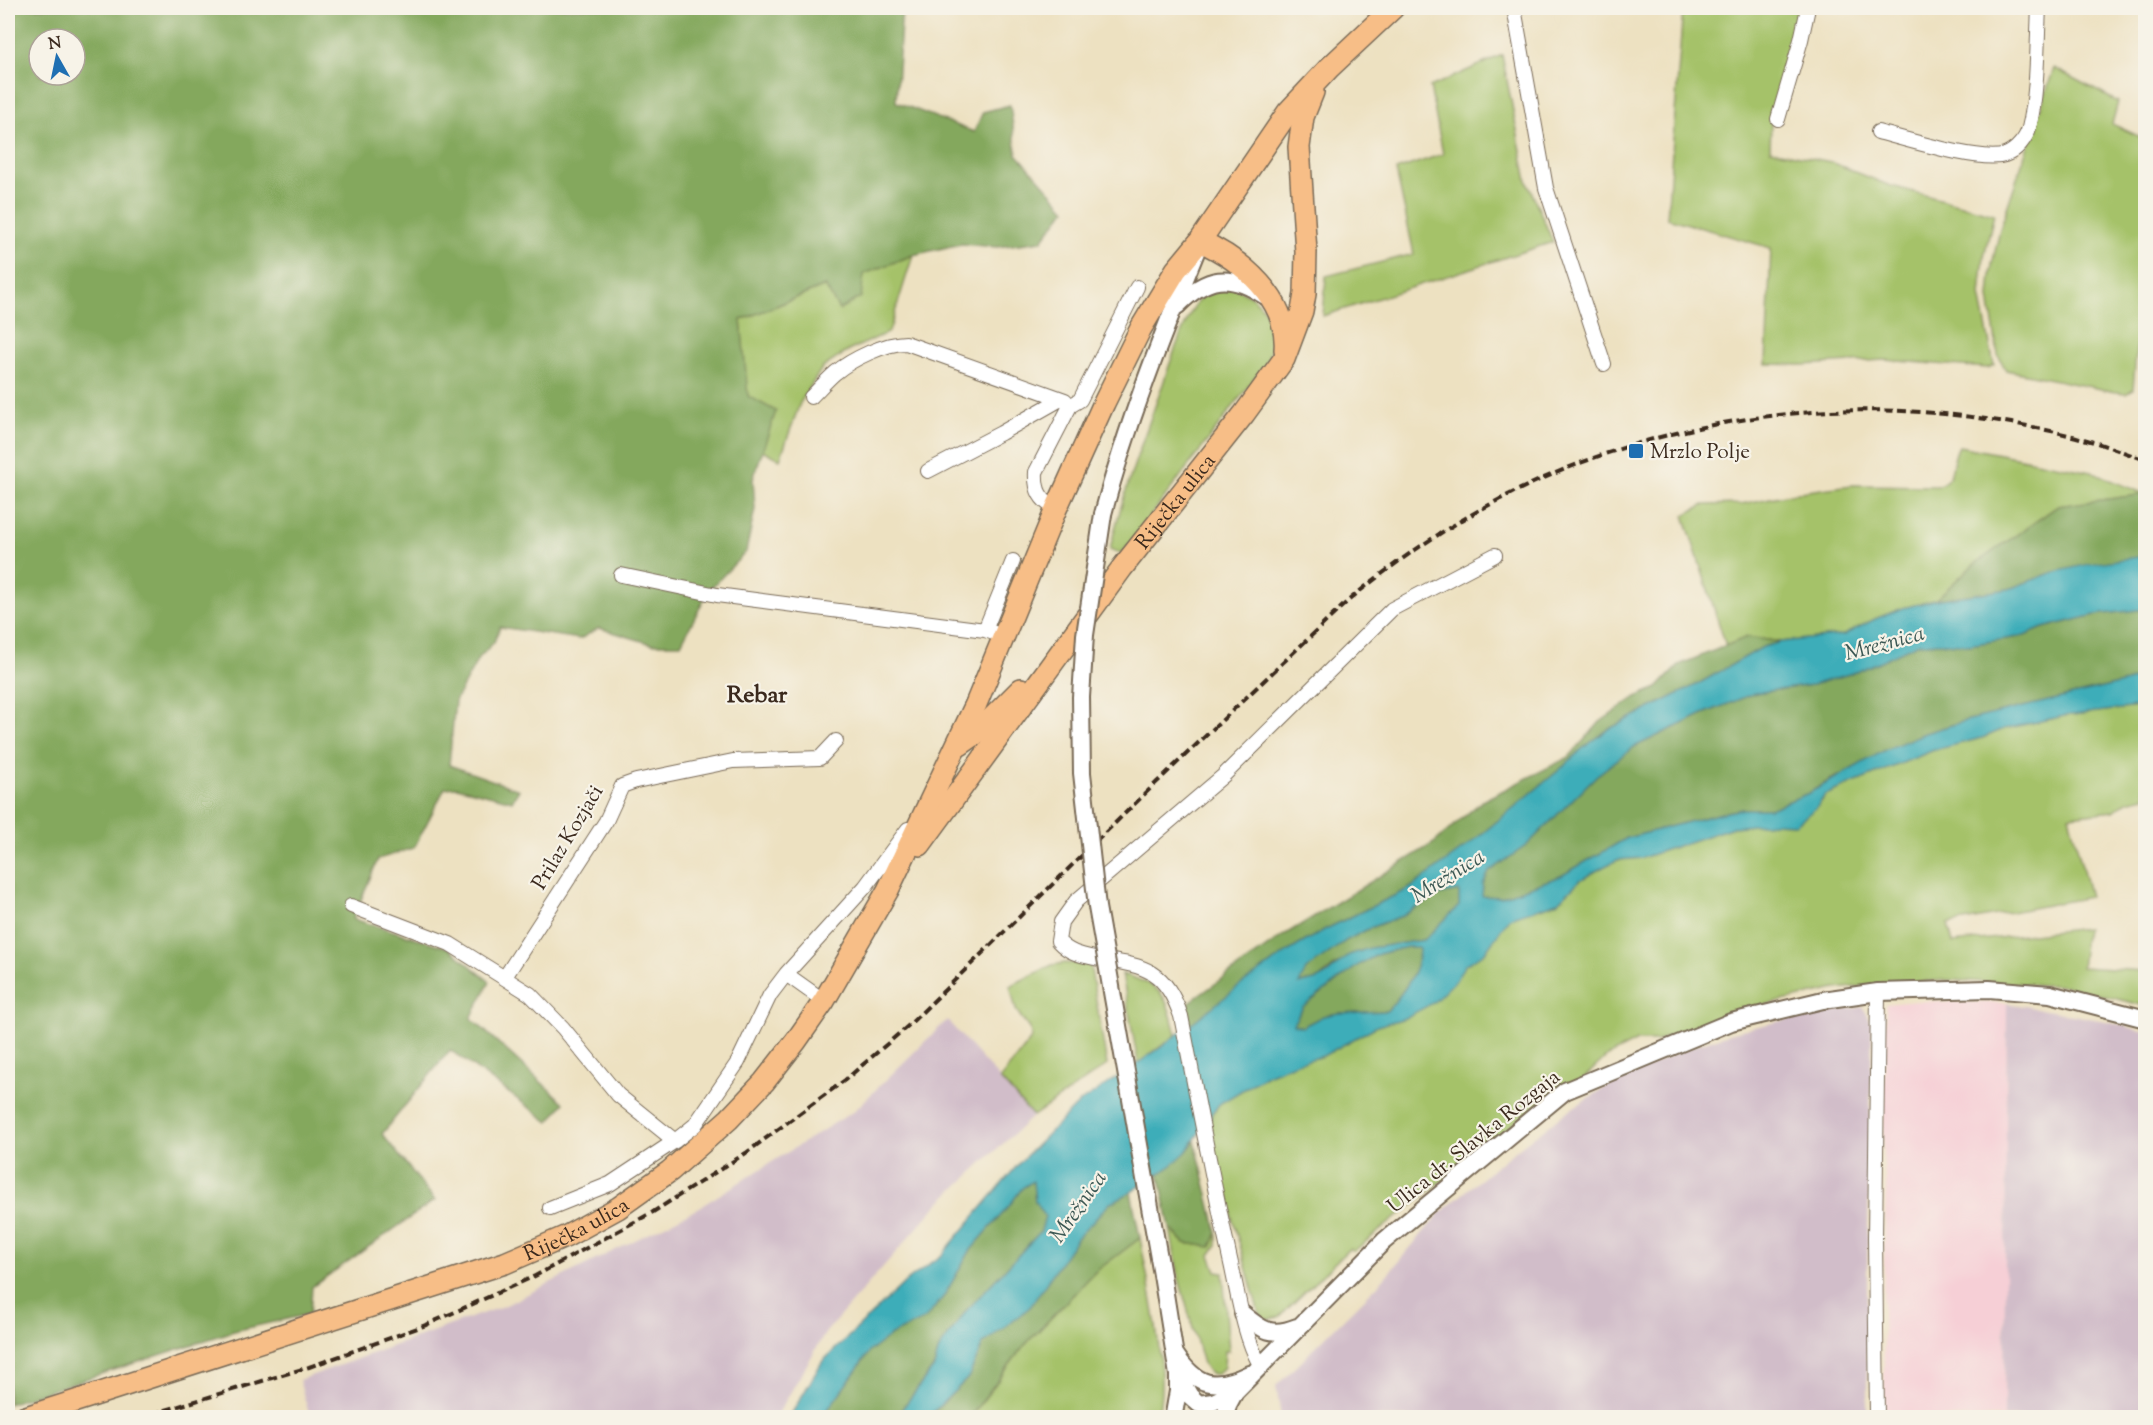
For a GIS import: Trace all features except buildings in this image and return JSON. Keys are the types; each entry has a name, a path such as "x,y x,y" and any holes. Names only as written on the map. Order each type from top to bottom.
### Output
{"main road":[{"name":"Riječka ulica","path":"23,1418 505,1263 567,1236 618,1208 670,1171 729,1119 764,1082 824,1001 888,890 976,704 994,633 1141,328 1176,270 1200,241 1288,112 1329,68 1393,8"},
{"name":"Riječka ulica","path":"888,890 1141,543 1244,414 1284,359 1302,311 1305,294 1306,252 1299,147 1303,117 1312,94 1329,68"},
{"path":"1200,241 1248,271 1260,283 1282,321 1284,359"},
{"path":"956,747 977,733 1066,644"}],"street":[{"path":"1514,8 1546,188 1604,364"},
{"path":"1778,119 1808,8"},
{"path":"1878,132 1980,156 2005,155 2021,144 2029,129 2036,72 2039,8"},
{"path":"1172,1416 1178,1391 1178,1374 1097,907 1082,773 1081,697 1085,635 1103,514 1122,446 1200,241"},
{"path":"1172,311 1200,286 1222,280 1233,280 1247,285 1271,300"},
{"path":"928,471 1010,428 1066,402 1080,400 1137,287"},
{"path":"811,397 835,373 868,353 906,343 1066,402"},
{"path":"1056,508 1046,503 1040,496 1035,484 1036,472 1066,402"},
{"path":"1174,1352 1194,1377 1206,1383 1228,1383 1258,1368 1243,1314 1214,1186 1181,1016 1174,995 1161,979 1147,970 1132,964 1079,955 1066,949 1059,941 1061,922 1076,902 1223,776 1392,609 1495,555"},
{"path":"621,575 717,595 994,633 1013,561"},
{"name":"Prilaz Kozjači","path":"505,977 606,821 622,786 733,760 820,758 836,741"},
{"name":"Riječka ulica","path":"550,1208 610,1184 695,1125 738,1062 770,995 786,974 865,887 936,788"},
{"path":"351,906 450,944 530,994 563,1028 618,1095 675,1141"},
{"path":"786,974 824,1001"},
{"name":"Ulica dr. Slavka Rozgaja","path":"1172,1416 1181,1408 1213,1402 1235,1392 1384,1242 1565,1091 1731,1022 1823,1000 1878,992 1989,989 2050,994 2145,1018"},
{"path":"1877,1418 1875,1238 1878,992"},
{"path":"1243,1314 1259,1328 1271,1332 1284,1332 1298,1327"},
{"path":"1178,1374 1190,1396 1199,1404 1208,1407 1219,1418"},
{"name":"Ulica dr. Slavka Rozgaja","path":"1225,1418 1235,1392"}],"shaded area":[{"path":"1918,1001 2007,1003 2004,1417 1885,1418 1883,1308 1886,1187 1883,1155 1886,1004"},
{"path":"2007,1003 2111,1022 2145,1032 2145,1417 2004,1417"},
{"path":"1863,1007 1872,1024 1867,1274 1867,1417 1281,1417 1276,1386 1380,1283 1440,1213 1569,1110 1608,1086 1688,1048 1737,1031 1807,1015"},
{"path":"947,1020 1033,1116 939,1203 826,1332 776,1417 310,1417 299,1380 506,1305 695,1210 854,1111"}],"green space":[{"path":"8,8 902,8 896,102 974,132 983,112 1010,105 1017,154 1066,209 1041,241 997,247 961,244 913,255 864,274 861,297 839,310 825,286 741,320 748,396 776,411 753,479 755,509 746,552 709,590 681,644 652,644 599,628 580,639 500,627 494,642 478,659 455,701 449,765 519,790 512,801 457,787 445,788 414,848 378,859 353,919 449,948 490,982 471,1018 564,1103 549,1122 450,1050 382,1134 435,1200 312,1287 310,1314 234,1331 8,1404"},
{"path":"1683,8 1804,8 1771,122 1770,150 1831,162 1888,185 1994,214 1984,256 1980,295 1994,365 1988,368 1884,360 1802,365 1766,364 1771,248 1667,218"},
{"path":"1502,55 1527,181 1553,242 1323,316 1326,276 1414,254 1396,170 1443,154 1430,87"},
{"path":"2054,68 2118,102 2112,124 2145,139 2145,320 2137,341 2133,389 2127,393 2006,370 1998,355 1989,297 1992,264 2001,226"},
{"path":"913,255 889,332 848,351 822,368 800,403 780,459 762,450 775,411 747,397 741,320 826,286 840,310 864,274"},
{"path":"1232,287 1254,299 1268,317 1272,327 1272,338 1271,350 1266,363 1124,551 1120,553 1110,549 1134,466 1188,317 1202,297"},
{"path":"1959,446 2091,472 2145,494 2058,506 1972,566 1935,600 1903,608 1844,635 1781,642 1747,637 1726,646 1684,515 1703,505 1741,504 1800,492 1852,485 1937,486 1944,483 1951,474"},
{"path":"2145,494 2145,556 2051,573 2009,589 1935,600 1972,566 2058,506"},
{"path":"2145,609 2145,675 2127,682 1969,720 1925,733 1830,780 1809,793 1770,809 1743,809 1722,813 1627,838 1561,876 1501,897 1482,897 1483,884 1489,872 1527,845 1596,776 1634,747 1703,714 1755,693 1812,685 1859,671 1919,643 1969,645 2024,636 2043,628 2095,615"},
{"path":"1747,637 1781,642 1763,647 1698,684 1609,729 1466,847 1410,888 1324,930 1289,951 1190,1025 1187,1004 1284,935 1434,843 1482,801 1569,757 1600,722 1636,697 1657,688 1679,665"},
{"path":"2145,706 2145,797 2127,801 2114,811 2069,816 2090,897 1948,924 1953,943 2086,928 2081,967 2145,971 2145,1006 2066,986 1949,980 1883,984 1836,989 1737,1011 1656,1041 1637,1041 1606,1057 1584,1078 1532,1109 1354,1251 1350,1248 1279,1317 1266,1320 1260,1317 1227,1199 1221,1190 1209,1120 1219,1104 1267,1075 1296,1063 1323,1056 1377,1026 1405,1018 1455,980 1464,966 1485,952 1509,918 1558,902 1580,880 1617,860 1642,858 1733,827 1773,823 1796,824 1817,807 1826,795 1839,789 1934,750 1982,738 2004,729 2064,716"},
{"path":"1459,891 1459,906 1424,940 1370,948 1336,965 1318,979 1298,984 1305,970 1347,940 1372,927 1402,916 1438,895"},
{"path":"1407,947 1419,947 1417,965 1404,990 1387,1011 1339,1013 1323,1016 1302,1027 1293,1024 1303,1007 1360,964 1379,954"},
{"path":"1090,964 1107,1065 1033,1116 1000,1079 1032,1038 1030,1030 1016,1010 1010,986 1052,965"},
{"path":"1122,974 1147,983 1161,994 1166,1001 1176,1035 1138,1063"},
{"path":"1195,1141 1217,1232 1211,1247 1185,1243 1170,1228 1159,1174 1186,1152"},
{"path":"1033,1181 1035,1201 1045,1216 1041,1231 966,1311 939,1349 934,1366 896,1417 818,1418 829,1408 870,1351 891,1335 925,1319 944,1296 970,1251 1022,1188"},
{"path":"1131,1192 1140,1238 1095,1272 1022,1348 970,1417 928,1418 968,1378 983,1344 1030,1307 1077,1238 1110,1203"},
{"path":"1170,1228 1185,1243 1211,1247 1217,1232 1217,1245 1210,1255 1216,1271 1223,1272 1229,1351 1225,1351 1224,1367 1218,1374 1210,1374 1203,1364 1179,1279"},
{"path":"1140,1238 1160,1357 1160,1402 1156,1417 970,1418 1022,1348 1095,1272"}],"water":[{"name":"Mrežnica","path":"2145,556 2145,609 2095,615 2043,628 2024,636 1969,645 1919,643 1859,671 1812,685 1755,693 1703,714 1634,747 1596,776 1527,845 1489,872 1483,884 1482,896 1501,897 1561,876 1627,838 1722,813 1743,809 1770,809 1809,793 1887,749 1925,733 1969,720 2127,682 2145,675 2145,706 2064,716 2004,729 1982,738 1934,750 1825,795 1817,807 1796,824 1773,823 1733,827 1642,858 1617,860 1603,867 1580,880 1558,902 1509,918 1485,952 1464,966 1456,980 1433,1003 1405,1018 1377,1026 1323,1056 1296,1063 1267,1075 1219,1104 1186,1152 1171,1166 1110,1203 1077,1238 1030,1307 983,1344 968,1378 928,1417 896,1417 934,1367 939,1349 966,1311 1041,1231 1045,1216 1035,1201 1033,1181 1022,1188 970,1251 944,1296 925,1319 891,1335 870,1351 829,1408 818,1417 789,1418 822,1362 904,1283 942,1255 1021,1161 1079,1103 1160,1048 1238,987 1289,951 1324,930 1410,888 1466,847 1609,729 1698,684 1763,647 1781,642 1844,635 1903,608 1935,600 2009,589 2051,573 2089,564","holes":["1459,891 1459,906 1424,940 1370,948 1349,955 1327,974 1299,984 1306,970 1347,940 1372,927 1402,916 1438,895","1407,947 1419,947 1417,965 1404,990 1387,1011 1339,1013 1323,1016 1302,1027 1293,1024 1303,1007 1360,964 1379,954"]}],"railway":[{"path":"139,1418 309,1367 426,1325 535,1276 653,1212 746,1153 845,1080 909,1025 1157,782 1349,600 1428,542 1511,494 1598,456 1688,430 1781,415 1876,410 1972,417 2068,435 2146,460"}],"place":[{"name":"Mrzlo Polje","path":"1636,451"}],"district":[{"name":"Rebar","path":"757,694"}]}
